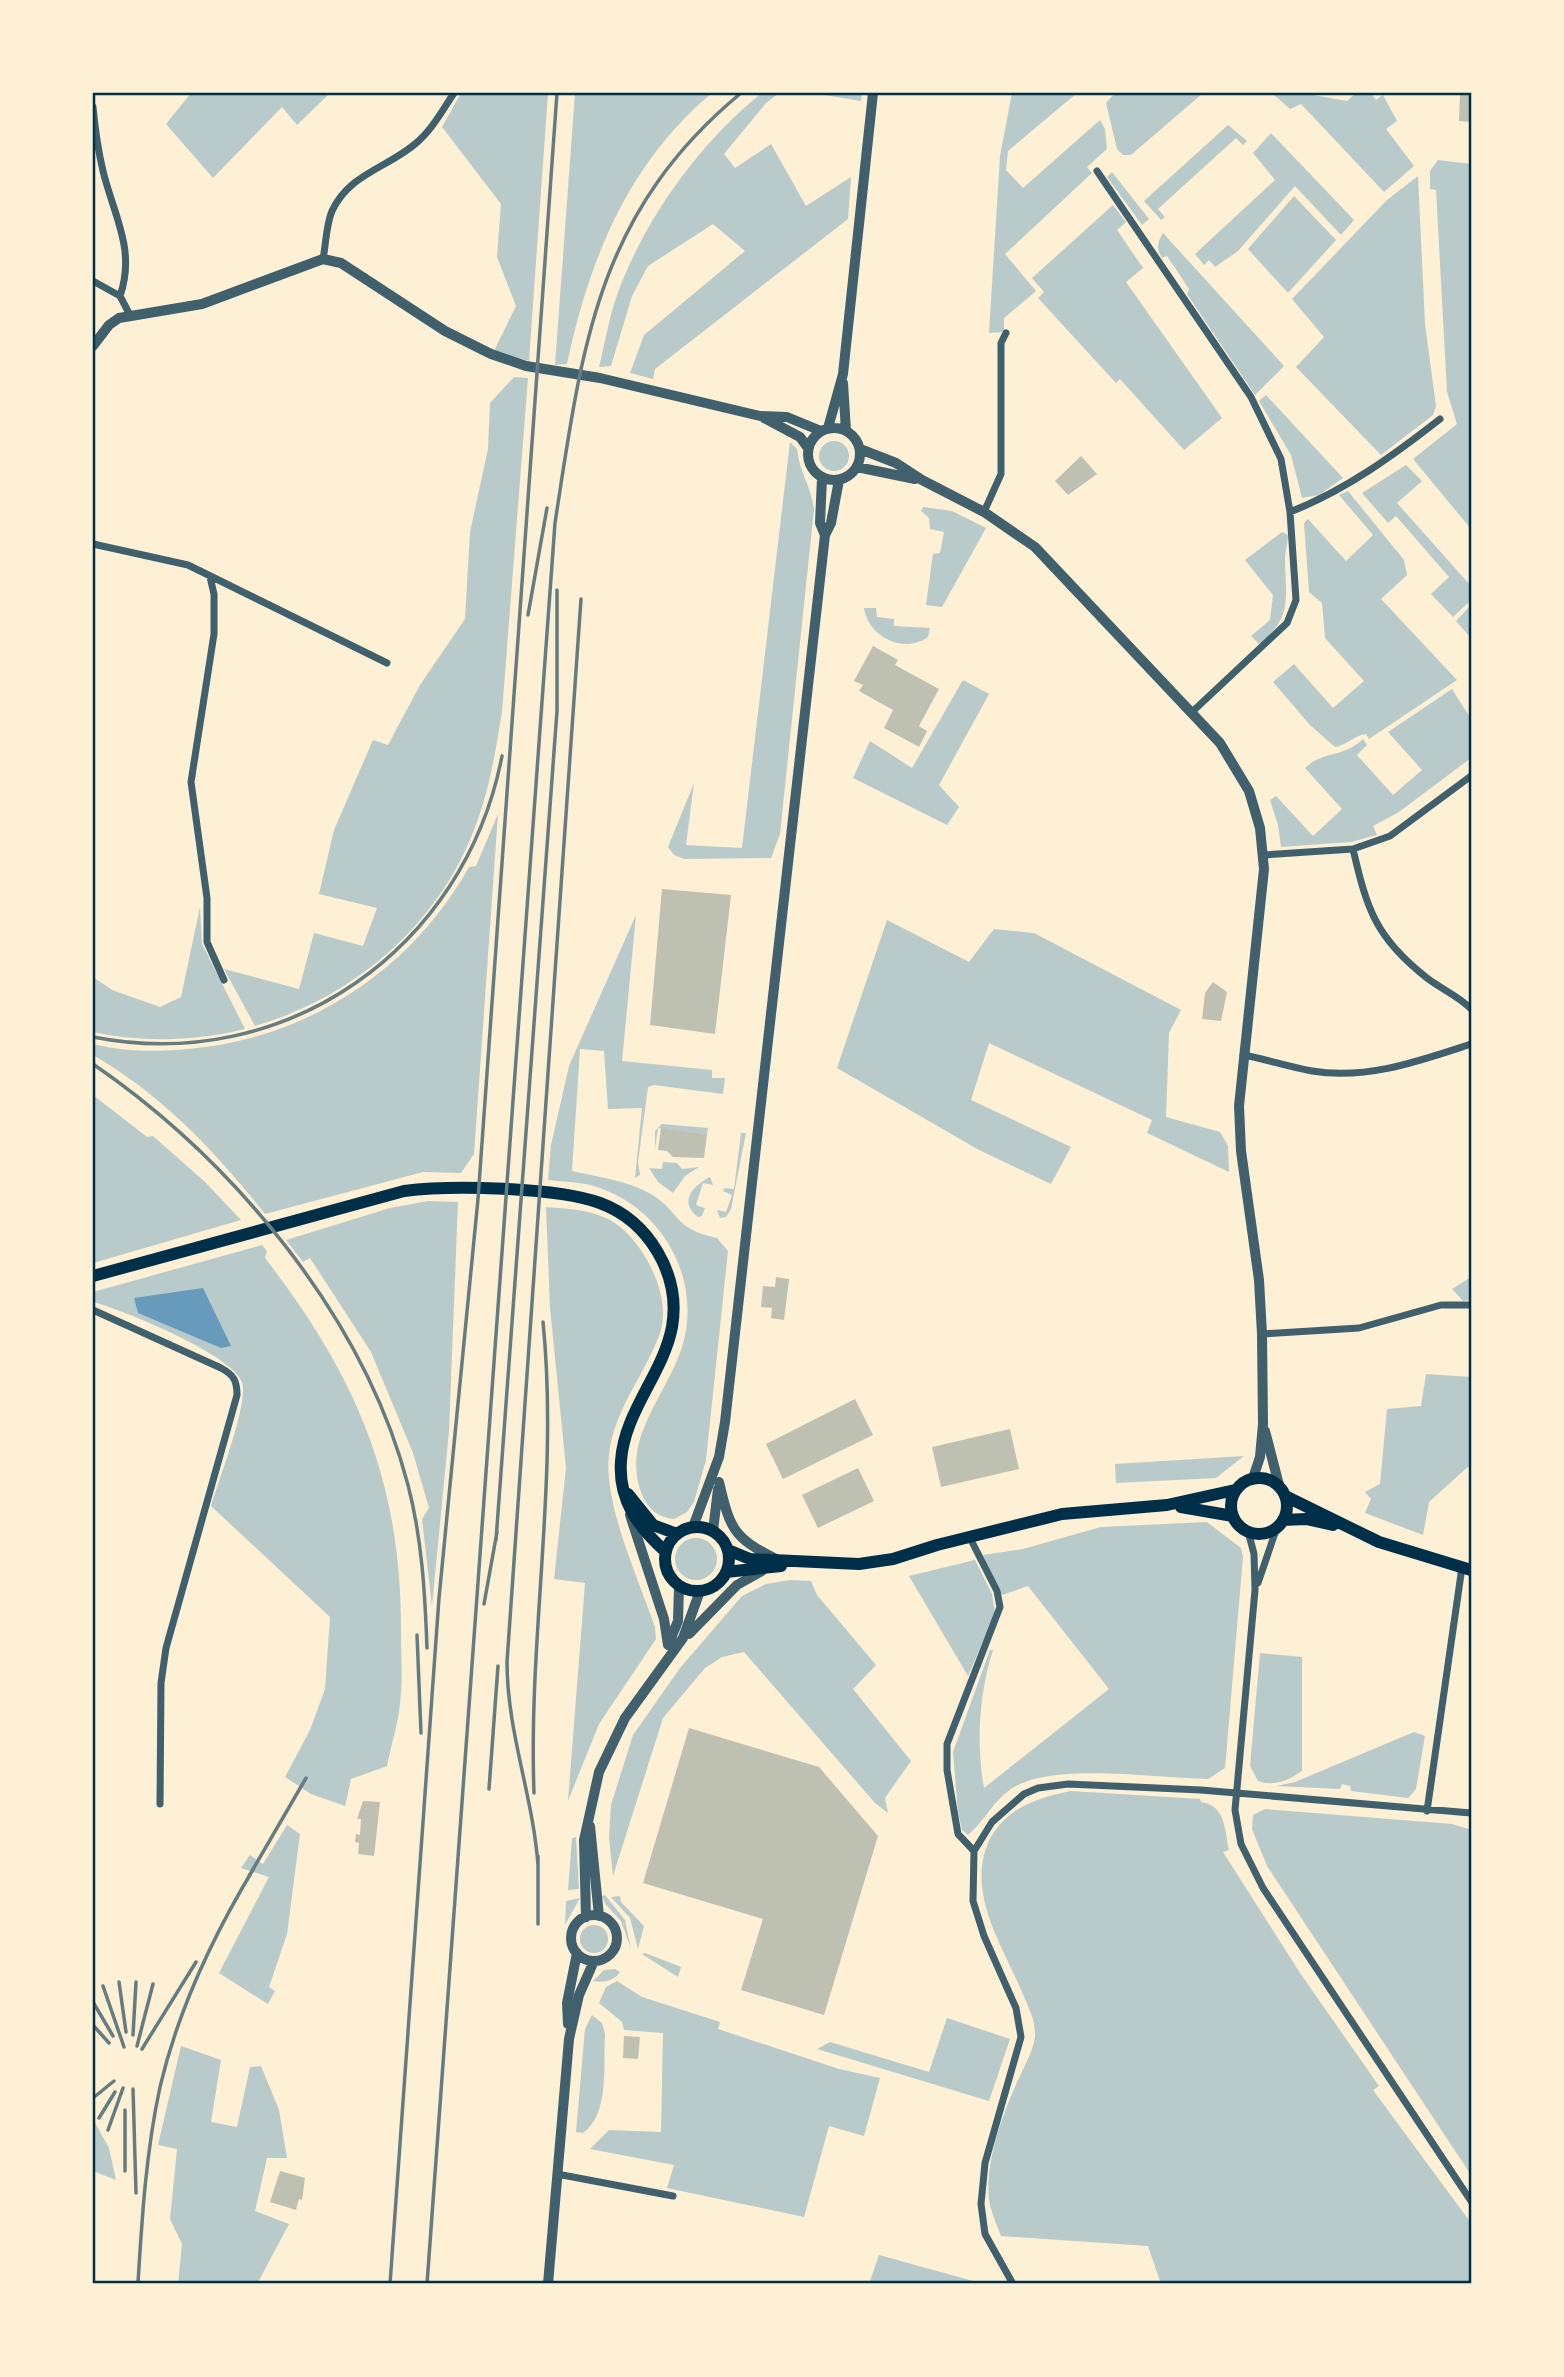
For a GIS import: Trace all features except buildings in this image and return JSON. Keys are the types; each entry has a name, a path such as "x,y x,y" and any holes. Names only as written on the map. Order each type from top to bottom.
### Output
{"main road":[{"path":"93,1276 404,1191 467,1189 563,1195 599,1202 633,1223 650,1241 669,1279 672,1326 659,1366 627,1432 621,1460 622,1485 629,1511 666,1552"},
{"path":"726,1572 776,1563 845,1565 893,1559 970,1536 1062,1514 1167,1505 1235,1490 1253,1478 1262,1477 1347,1528 1404,1551 1467,1569"},
{"path":"622,1485 642,1515 653,1525 677,1534"},
{"path":"1235,1490 1230,1507 1233,1516 1248,1531 1263,1534 1280,1524 1306,1520 1347,1528"},
{"path":"1280,1524 1282,1490"},
{"path":"1167,1505 1208,1509 1233,1516"},
{"path":"727,1550 726,1572 720,1582 700,1591 679,1586 667,1571 666,1552 677,1534 693,1527 713,1531 727,1550 750,1559 776,1563"}],"street":[{"path":"323,259 331,212 347,189 365,173 415,144 430,130 454,93"},
{"path":"873,93 843,373 846,431 860,449 896,463 922,480 984,512 1044,555 1220,743 1241,775 1258,816 1264,855 1242,1055 1239,1130 1256,1259 1262,1334 1263,1424 1260,1457 1253,1478"},
{"path":"93,107 103,169 127,254 127,277 120,296"},
{"path":"1097,172 1251,397 1281,458 1290,512 1296,600 1287,623 1191,713"},
{"path":"93,346 109,325 130,315 202,304 323,259 341,263 444,331 491,354 526,366 600,378 760,416 787,417 825,430 846,431"},
{"path":"93,281 120,296 130,315"},
{"path":"984,512 1002,474 1001,343 1006,333"},
{"path":"808,449 825,430 843,373"},
{"path":"760,416 800,438 808,449 812,470 822,478 839,480 857,467 860,449"},
{"path":"1290,512 1311,504 1379,465 1440,419"},
{"path":"857,467 922,480"},
{"path":"822,478 820,523 825,535"},
{"path":"713,1531 719,1457 825,535 831,523 839,480"},
{"path":"93,544 170,559 228,582 387,663"},
{"path":"210,577 214,594 214,634 191,782 207,898 207,942 225,980"},
{"path":"1264,855 1353,849 1390,836 1471,776"},
{"path":"1353,849 1363,894 1383,937 1414,968 1471,1009"},
{"path":"1242,1055 1314,1071 1364,1072 1407,1065 1471,1044"},
{"path":"1262,1334 1359,1328 1441,1305 1471,1305"},
{"path":"93,1310 221,1368 232,1374 237,1384 237,1395 166,1648 160,1683 160,1804"},
{"path":"1263,1424 1282,1490"},
{"path":"693,1527 719,1457"},
{"path":"586,1917 584,1840 594,1788 625,1718 683,1638 744,1580 776,1563 748,1545 733,1530 726,1516 719,1482"},
{"path":"629,1511 664,1619 668,1645"},
{"path":"1255,1590 1280,1524"},
{"path":"1248,1531 1254,1554 1255,1590 1235,1795 1241,1844 1263,1888 1471,2201"},
{"path":"970,1536 997,1591 1000,1607 947,1744 947,1770 957,1834 974,1852"},
{"path":"1427,1811 1467,1569"},
{"path":"656,1672 678,1621 679,1586"},
{"path":"683,1638 700,1591"},
{"path":"1013,2284 985,2234 981,2194 999,2108 1021,2037 1016,2008 984,1936 973,1902 974,1852 992,1822 1013,1803 1038,1788 1068,1784 1200,1790 1471,1813"},
{"path":"590,1818 599,1916"},
{"path":"569,2039 567,2003 577,1953 572,1943 573,1930 586,1917 599,1916 612,1923 617,1944 608,1957 594,1961 577,1953"},
{"path":"548,2284 569,2039 579,1995 594,1961"},
{"path":"557,2174 673,2196"}],"shaded area":[{"path":"191,93 330,93 297,125 282,107 213,178 166,124"},
{"path":"461,93 548,93 529,361 494,351 516,306 497,257 501,204 442,127"},
{"path":"575,93 712,93 683,120 657,150 635,182 600,251 576,325 567,364 555,365"},
{"path":"762,93 779,93 766,103 724,154 735,168 771,144 806,206 851,177 848,219 655,369 653,379 630,373 644,335 745,251 713,224 648,266 632,296 611,366 599,367 617,295 628,267 658,211 676,184 717,135"},
{"path":"817,93 862,93 861,101"},
{"path":"1012,93 1077,93 1008,151 1006,170 1023,188 1100,120 1105,129 1107,149 1087,167 1092,173 1005,254 1036,291 1004,318 1004,332 989,333 1000,156"},
{"path":"1115,93 1203,93 1131,155 1123,155 1117,149 1106,103"},
{"path":"1272,93 1302,93 1347,101 1356,93 1371,93 1376,100 1383,95 1397,121 1386,129 1414,166 1384,192 1301,104 1290,109"},
{"path":"1228,125 1247,141 1243,145 1236,138 1158,209 1165,217 1161,220 1144,201"},
{"path":"1271,133 1354,220 1341,235 1295,186 1238,251 1215,267 1209,260 1204,265 1195,254 1275,180 1253,153"},
{"path":"1438,160 1471,164 1471,529 1413,459 1457,424 1447,392 1436,190 1430,189 1430,171"},
{"path":"1112,172 1149,219 1142,225 1107,177"},
{"path":"1418,176 1425,324 1436,406 1433,415 1381,455 1296,367 1324,337 1292,299 1387,200"},
{"path":"1294,196 1336,240 1288,293 1248,249"},
{"path":"1113,205 1126,222 1117,230 1143,268 1126,282 1222,418 1184,450 1120,379 1116,383 1038,298 1044,292 1032,278"},
{"path":"1163,233 1284,366 1255,395 1187,294 1189,289 1167,256 1162,258 1158,246"},
{"path":"514,377 528,378 502,712 490,777 479,816 464,853 444,888 420,920 393,948 362,974 329,995 293,1013 255,1026 224,969 299,989 314,933 363,946 377,908 319,894 334,830 373,740 388,745 420,685 465,619 470,532 488,449 490,403"},
{"path":"1266,395 1343,478 1319,495 1302,498 1291,455 1259,401"},
{"path":"834,441 845,445 849,456 845,467 834,471 823,467 819,456 823,445"},
{"path":"790,442 797,449 814,509 780,834 771,858 684,859 674,855 668,847 694,783 686,845 742,848"},
{"path":"1406,465 1422,481 1397,503 1471,586 1471,600 1453,617 1431,594 1449,577 1396,516 1388,523 1362,493"},
{"path":"1348,491 1404,560 1407,575 1381,599 1457,680 1369,739 1366,734 1335,747 1310,725 1273,682 1294,664 1333,708 1364,681 1325,638 1322,603 1309,592 1304,523 1308,519 1346,561 1373,535 1339,495"},
{"path":"923,507 952,511 986,528 942,607 926,605 933,554 940,553 944,532 930,529 929,518 921,511"},
{"path":"1282,532 1288,535 1283,615 1259,644 1251,636 1270,620 1273,595 1245,560"},
{"path":"1471,605 1471,638 1456,621"},
{"path":"864,608 876,608 877,617 894,619 894,626 930,628 928,637 908,644 888,640 872,627"},
{"path":"963,680 989,694 939,785 959,807 947,825 853,778 870,741 912,768"},
{"path":"1452,689 1471,719 1471,758 1399,812 1373,826 1377,835 1351,842 1281,847 1270,800 1276,796 1313,836 1342,809 1305,768 1312,762 1348,749 1363,739 1367,745 1357,755 1393,795 1422,770 1388,732"},
{"path":"498,814 474,1154 461,1173 423,1172 265,1214 186,1126 142,1088 93,1055 93,1044 117,1049 152,1051 232,1043 274,1031 351,993 386,968 417,938 445,904 469,867 476,866"},
{"path":"200,907 202,944 245,1029 169,1039 131,1038 93,1032 93,977 112,990 160,1007 181,997"},
{"path":"636,915 622,1061 712,1070 712,1078 725,1078 723,1094 654,1085 648,1087 638,1162 640,1175 635,1178 642,1108 608,1109 604,1051 580,1049 572,1171 622,1182 649,1193 667,1206 684,1224 702,1234 717,1238 728,1251 706,1460 694,1502 687,1512 674,1519 659,1515 644,1500 637,1475 637,1455 648,1419 682,1347 687,1323 683,1276 661,1233 627,1201 591,1185 548,1180 551,1145 569,1066"},
{"path":"887,920 969,962 994,929 1034,933 1181,1010 1169,1033 1166,1117 1220,1132 1228,1146 1229,1172 1147,1133 1152,1120 989,1043 971,1100 1071,1147 1051,1184 979,1150 837,1068"},
{"path":"93,1095 147,1137 153,1136 205,1182 241,1220 93,1263"},
{"path":"662,1124 708,1128 707,1134 658,1128"},
{"path":"741,1133 746,1133 731,1209 726,1217 720,1218 717,1210 726,1212 732,1195 723,1191 724,1188 734,1189"},
{"path":"663,1162 677,1163 682,1169 699,1167 685,1176 673,1193 658,1182 649,1168 662,1169"},
{"path":"710,1177 713,1185 703,1183 696,1205 705,1208 702,1216 698,1217 689,1205 690,1194"},
{"path":"428,1201 458,1202 449,1431 432,1606 422,1519 429,1508 413,1453 371,1352 310,1258 303,1262 286,1240 390,1208"},
{"path":"546,1207 593,1213 621,1227 652,1268 662,1302 663,1318 654,1348 617,1422 609,1455 611,1496 655,1627 656,1639 599,1724 568,1801 585,1583 554,1579 566,1468 550,1308"},
{"path":"262,1245 267,1251 265,1258 297,1302 349,1389 383,1480 393,1528 399,1579 401,1634 398,1719 387,1766 351,1779 345,1806 311,1794 285,1777 310,1730 325,1689 330,1617 211,1506 237,1424 243,1392 242,1382 234,1371 219,1359 198,1347 150,1323 93,1302 93,1292"},
{"path":"1471,1277 1471,1300 1463,1301 1452,1289"},
{"path":"1426,1374 1471,1377 1471,1464 1429,1502 1423,1535 1365,1513 1371,1499 1365,1492 1380,1484 1387,1409 1421,1406"},
{"path":"1244,1456 1216,1478 1116,1483 1115,1464"},
{"path":"1207,1522 1241,1548 1243,1557 1225,1768 1208,1779 1082,1773 1034,1779 1008,1791 968,1835 962,1830 958,1812 953,1752 990,1650 993,1650 980,1719 984,1788 1109,1689 1028,1586 1002,1595 983,1555 1023,1549 1101,1527"},
{"path":"696,1538 711,1544 717,1559 711,1574 696,1580 681,1574 675,1559 681,1544"},
{"path":"975,1560 992,1594 995,1613 968,1676 909,1576"},
{"path":"790,1580 811,1581 817,1595 876,1665 853,1689 911,1761 885,1798 888,1813 875,1803 744,1652 722,1657 705,1668 663,1718 613,1876 609,1838 611,1805 633,1735 680,1668 742,1596 766,1584"},
{"path":"1260,1653 1302,1657 1302,1771 1276,1783 1258,1781 1250,1766"},
{"path":"1414,1732 1425,1736 1416,1789 1408,1798 1351,1791 1350,1786 1342,1784 1340,1789 1276,1786 1295,1782"},
{"path":"1071,1791 1200,1799 1220,1813 1229,1850 1223,1852 1300,1973 1379,2086 1373,2090 1471,2223 1471,2284 1161,2284 1148,2246 1001,2236 989,2200 989,2172 1004,2113 1032,2049 1035,2031 1029,2008 988,1916 983,1896 984,1857 991,1837 1006,1818 1037,1800"},
{"path":"1265,1809 1452,1824 1469,1829 1471,2175 1267,1866 1252,1829 1253,1815"},
{"path":"287,1825 300,1834 287,1934 269,1987 275,1991 268,2004 219,1973 269,1877 241,1868 250,1855 263,1864"},
{"path":"576,1837 579,1889 568,1890 572,1838"},
{"path":"605,1895 625,1920 631,1949 621,1921 606,1905 602,1896"},
{"path":"620,1896 621,1902 644,1926 638,1949 630,1918 611,1897"},
{"path":"580,1898 565,1925 566,1901"},
{"path":"594,1925 604,1929 608,1939 604,1949 594,1953 584,1949 580,1939 584,1929"},
{"path":"642,1954 681,1967 678,1977"},
{"path":"615,1969 620,1972 611,1979 593,1981 604,1970"},
{"path":"617,1981 642,1997 720,2022 718,2029 839,2069 880,2078 864,2136 829,2126 804,2217 667,2188 674,2165 590,2149 609,2130 661,2132 663,2033 624,2030 622,2022 599,2003 606,1987"},
{"path":"592,2015 602,2023 605,2034 603,2088 598,2114 592,2125 583,2133 576,2132 585,2029"},
{"path":"947,2018 1010,2039 989,2101 817,2049 830,2042 929,2072"},
{"path":"181,2046 221,2060 211,2122 237,2127 250,2067 261,2066 279,2110 287,2158 267,2158 255,2211 289,2224 257,2284 178,2284 182,2244 170,2219 177,2149 158,2145"},
{"path":"93,2119 109,2148 116,2180 93,2171"},
{"path":"879,2255 984,2284 869,2284"}],"water":[{"path":"203,1288 231,1346 221,1348 138,1313 134,1298"}],"railway":[{"path":"390,2284 439,1598 478,1199 557,93"},
{"path":"427,2284 555,523 587,342 604,287 626,236 655,186 692,139 741,93"},
{"path":"528,615 547,508"},
{"path":"496,1540 557,711 557,590"},
{"path":"538,1865 511,1714 507,1662 581,599"},
{"path":"93,1037 164,1044 233,1036 297,1015 356,983 407,939 450,886 482,825 502,756"},
{"path":"93,1064 145,1103 196,1147 243,1196 287,1248 326,1304 360,1362 388,1423 413,1505 422,1566 427,1648"},
{"path":"534,1793 535,1675 548,1440 543,1322"},
{"path":"484,1604 497,1532"},
{"path":"417,1635 421,1733"},
{"path":"489,1789 498,1666"},
{"path":"249,1876 306,1778"},
{"path":"538,1856 538,1924"},
{"path":"138,2283 148,2160 155,2111 168,2058 198,1974 254,1868"},
{"path":"142,2049 196,1962"},
{"path":"119,1982 126,2032"},
{"path":"133,2035 136,1982"},
{"path":"137,2046 153,1984"},
{"path":"103,1986 124,2047"},
{"path":"93,2002 113,2036"},
{"path":"93,2025 109,2043"},
{"path":"93,2098 114,2081"},
{"path":"108,2130 123,2088"},
{"path":"133,2089 136,2193"},
{"path":"99,2118 115,2092"},
{"path":"125,2110 125,2171"}]}
